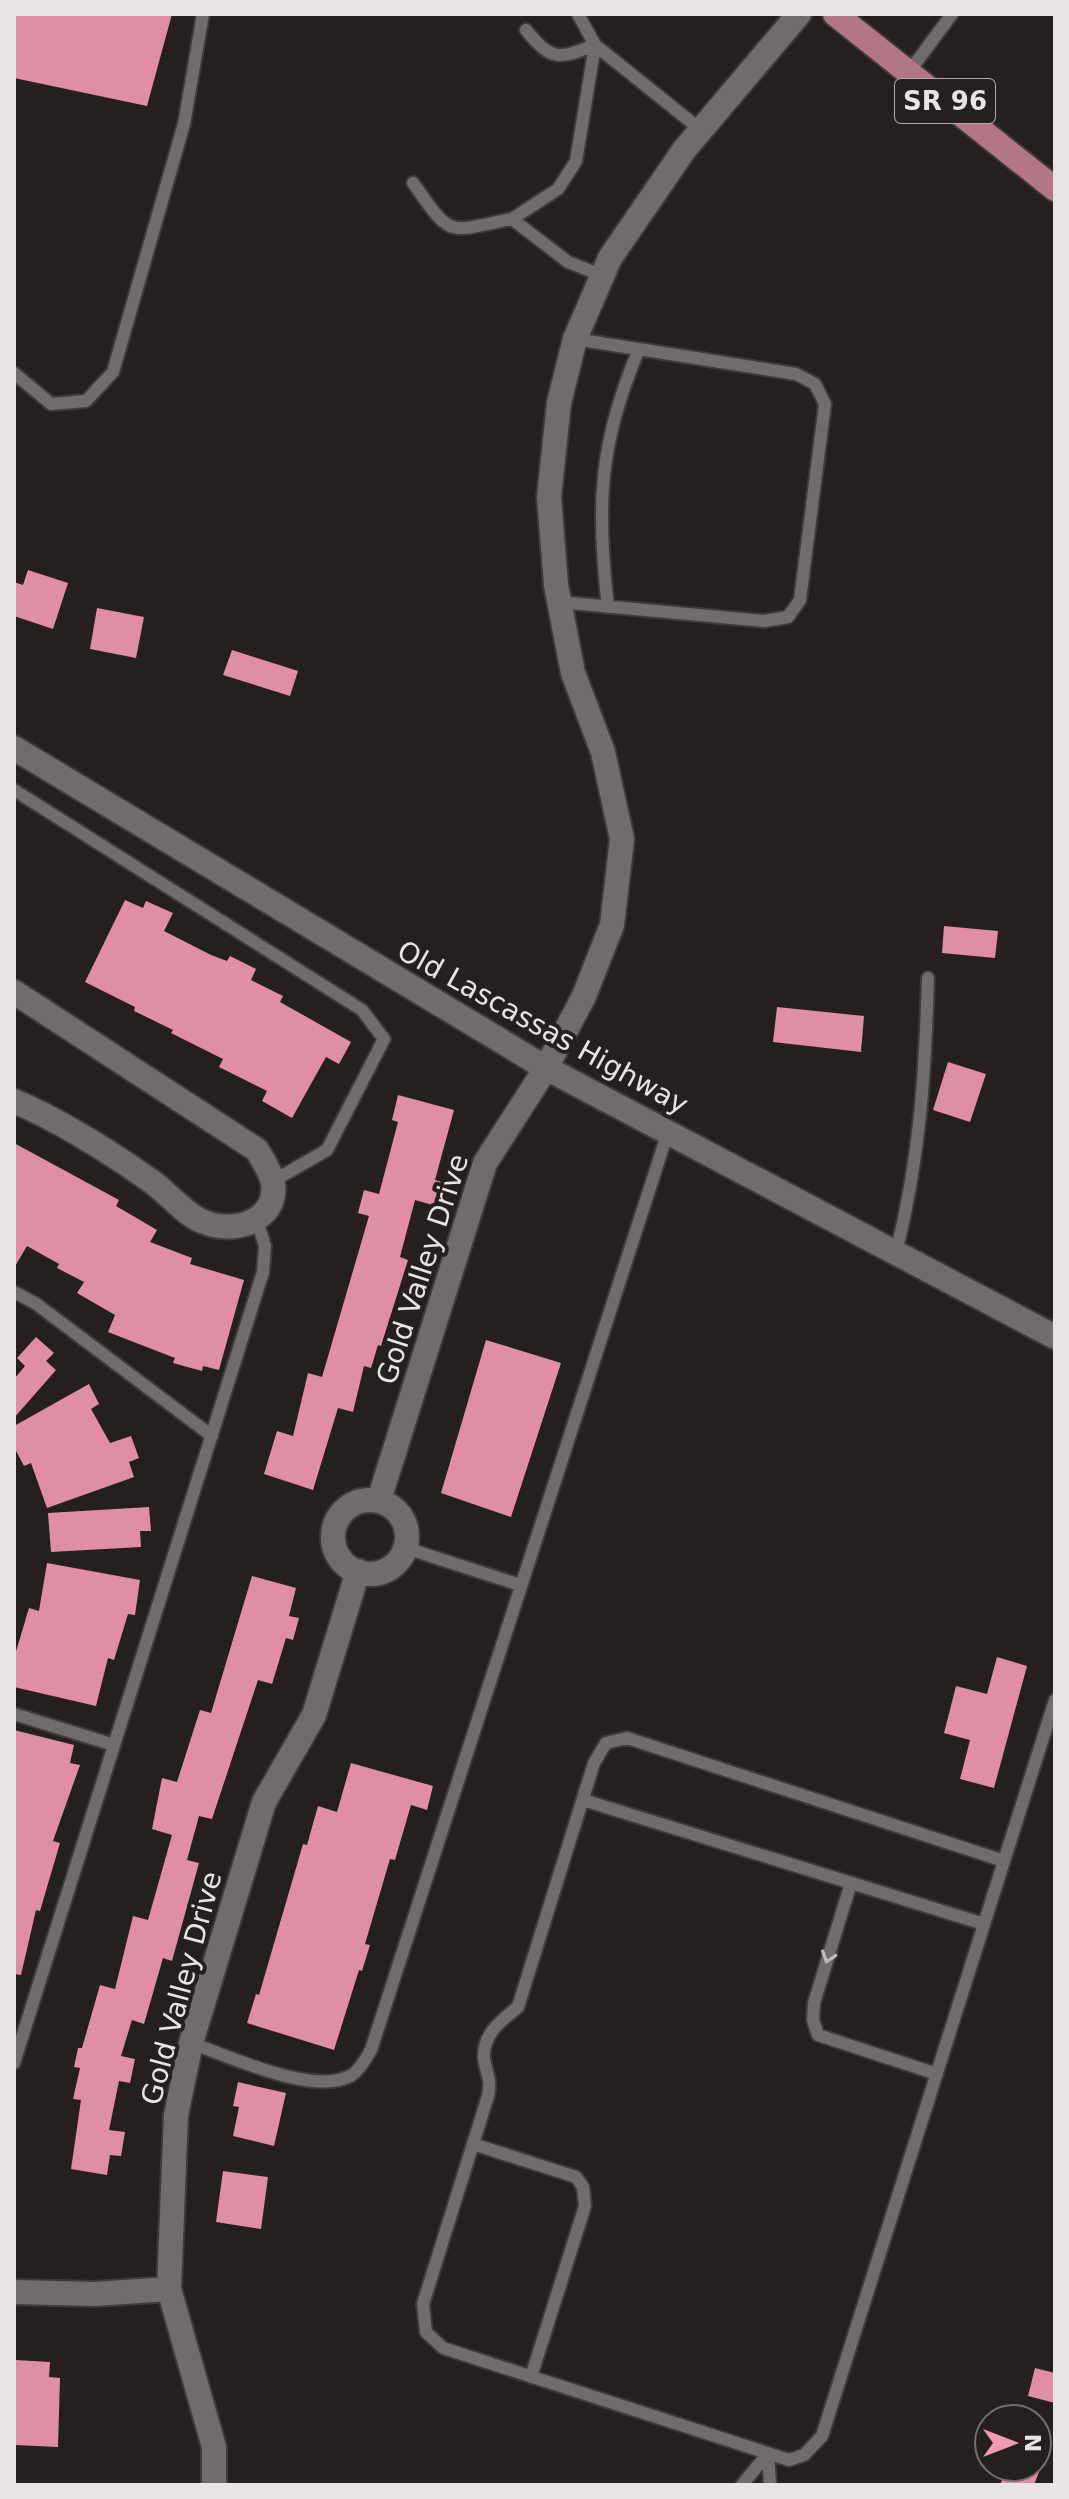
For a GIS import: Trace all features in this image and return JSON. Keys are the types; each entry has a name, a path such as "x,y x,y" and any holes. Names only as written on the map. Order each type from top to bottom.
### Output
{"main road":[{"name":"SR 96","path":"835,14 1055,189"}],"street":[{"name":"Gold Valley Drive","path":"379,1500 485,1163 546,1068 584,996 612,925 622,839 603,752 573,673 559,602 549,497 559,403 575,339 601,275 684,150 799,14"},
{"name":"Old Lascassas Highway","path":"14,748 546,1068 1055,1337"},
{"path":"14,992 257,1150 273,1181 272,1201 257,1221 229,1228 202,1222 153,1182 73,1130 14,1101"},
{"path":"379,1500 389,1505 405,1525 406,1548 392,1567 380,1573 358,1571 341,1560 334,1549 335,1523 352,1504 379,1500"},
{"name":"Gold Valley Drive","path":"214,2485 214,2447 169,2289 176,2115 191,2043 264,1802 314,1715 358,1571"},
{"path":"14,2292 95,2294 169,2289"}],"lane":[{"path":"14,373 51,404 86,401 113,372 184,124 203,14"},
{"path":"578,14 595,45 701,130"},
{"path":"909,72 952,14"},
{"path":"526,30 543,51 563,57 595,45"},
{"path":"413,183 444,226 459,230 512,219 558,189 576,161 595,45"},
{"path":"512,219 568,262 601,275"},
{"path":"559,602 764,621 788,617 800,600 825,404 815,384 796,374 575,339"},
{"path":"608,607 600,536 606,446 620,393 639,349"},
{"path":"14,790 362,1010 384,1039 327,1150 273,1181"},
{"path":"896,1253 914,1182 925,1091 928,978"},
{"path":"191,2043 296,2078 327,2084 354,2074 371,2050 668,1132"},
{"path":"14,2063 263,1272 265,1246 257,1221"},
{"path":"14,1292 35,1303 212,1436"},
{"path":"406,1548 520,1585"},
{"path":"1004,1861 627,1738 606,1743 594,1763 518,2007 492,2027 484,2058 491,2078 423,2304 426,2332 443,2348 531,2377 789,2460 804,2455 822,2436 1055,1700"},
{"path":"14,1714 114,1745"},
{"path":"583,1800 984,1924"},
{"path":"851,1883 814,2003 813,2020 818,2035 937,2074"},
{"path":"473,2144 576,2177 583,2187 585,2206 531,2377"},
{"path":"742,2485 768,2453"},
{"path":"768,2453 770,2485"}],"building":[{"path":"14,14 172,14 147,106 14,78"},
{"path":"28,570 68,583 53,629 14,616 14,582 23,585"},
{"path":"97,608 144,617 136,658 90,649"},
{"path":"232,650 298,671 290,696 223,675"},
{"path":"125,900 143,908 146,901 173,913 164,931 211,955 227,961 230,956 256,969 251,980 283,996 280,1002 351,1042 339,1064 326,1057 292,1118 262,1101 267,1091 219,1067 223,1059 171,1033 173,1030 134,1011 135,1007 85,982"},
{"path":"944,926 998,931 995,958 942,953"},
{"path":"777,1007 864,1016 861,1052 773,1042"},
{"path":"948,1062 986,1074 970,1122 933,1110"},
{"path":"398,1095 454,1110 435,1180 442,1182 436,1206 415,1200 400,1257 408,1260 381,1346 378,1345 371,1368 364,1366 353,1412 338,1408 313,1490 264,1474 277,1431 293,1436 308,1373 322,1377 369,1216 358,1213 364,1190 379,1194 398,1122 392,1120"},
{"path":"14,1143 119,1200 116,1206 157,1230 150,1242 192,1258 190,1264 244,1280 219,1370 203,1366 202,1371 173,1363 175,1358 108,1332 115,1315 77,1293 84,1282 57,1268 59,1264 27,1246 14,1268"},
{"path":"36,1337 54,1353 46,1361 56,1370 14,1418 14,1379 25,1366 17,1358"},
{"path":"486,1340 561,1363 511,1517 441,1493"},
{"path":"89,1384 99,1404 91,1409 110,1443 131,1436 139,1458 129,1462 134,1477 47,1508 31,1463 24,1466 14,1447 14,1426"},
{"path":"149,1507 151,1531 140,1531 141,1547 51,1552 48,1513"},
{"path":"47,1563 140,1580 135,1615 128,1614 114,1660 108,1658 96,1706 14,1687 14,1658 29,1608 39,1611"},
{"path":"252,1576 296,1588 289,1616 299,1618 293,1640 286,1638 272,1684 258,1680 212,1819 199,1816 187,1860 199,1863 172,1961 163,1958 144,2024 132,2020 121,2056 135,2059 130,2083 119,2081 109,2130 125,2132 121,2156 110,2155 107,2175 71,2169 81,2100 73,2099 80,2068 74,2067 78,2048 82,2048 100,1985 115,1989 133,1916 148,1920 172,1835 152,1829 162,1778 177,1782 200,1710 211,1713"},
{"path":"997,1657 1027,1666 994,1788 960,1779 970,1740 944,1733 956,1686 987,1694"},
{"path":"14,1730 74,1745 70,1763 80,1765 53,1841 60,1843 40,1911 36,1910 21,1975 14,1974"},
{"path":"351,1763 433,1786 427,1810 411,1805 395,1860 390,1859 365,1944 370,1945 334,2050 247,2023 256,1994 259,1995 303,1844 307,1845 318,1806 337,1812"},
{"path":"238,2082 286,2093 274,2146 233,2136 239,2107 233,2106"},
{"path":"223,2171 268,2177 261,2229 216,2222"},
{"path":"15,2360 50,2362 49,2377 60,2378 58,2447 14,2445"},
{"path":"1035,2368 1055,2373 1055,2403 1028,2396"},
{"path":"1001,2483 1035,2483 1034,2485"}]}
